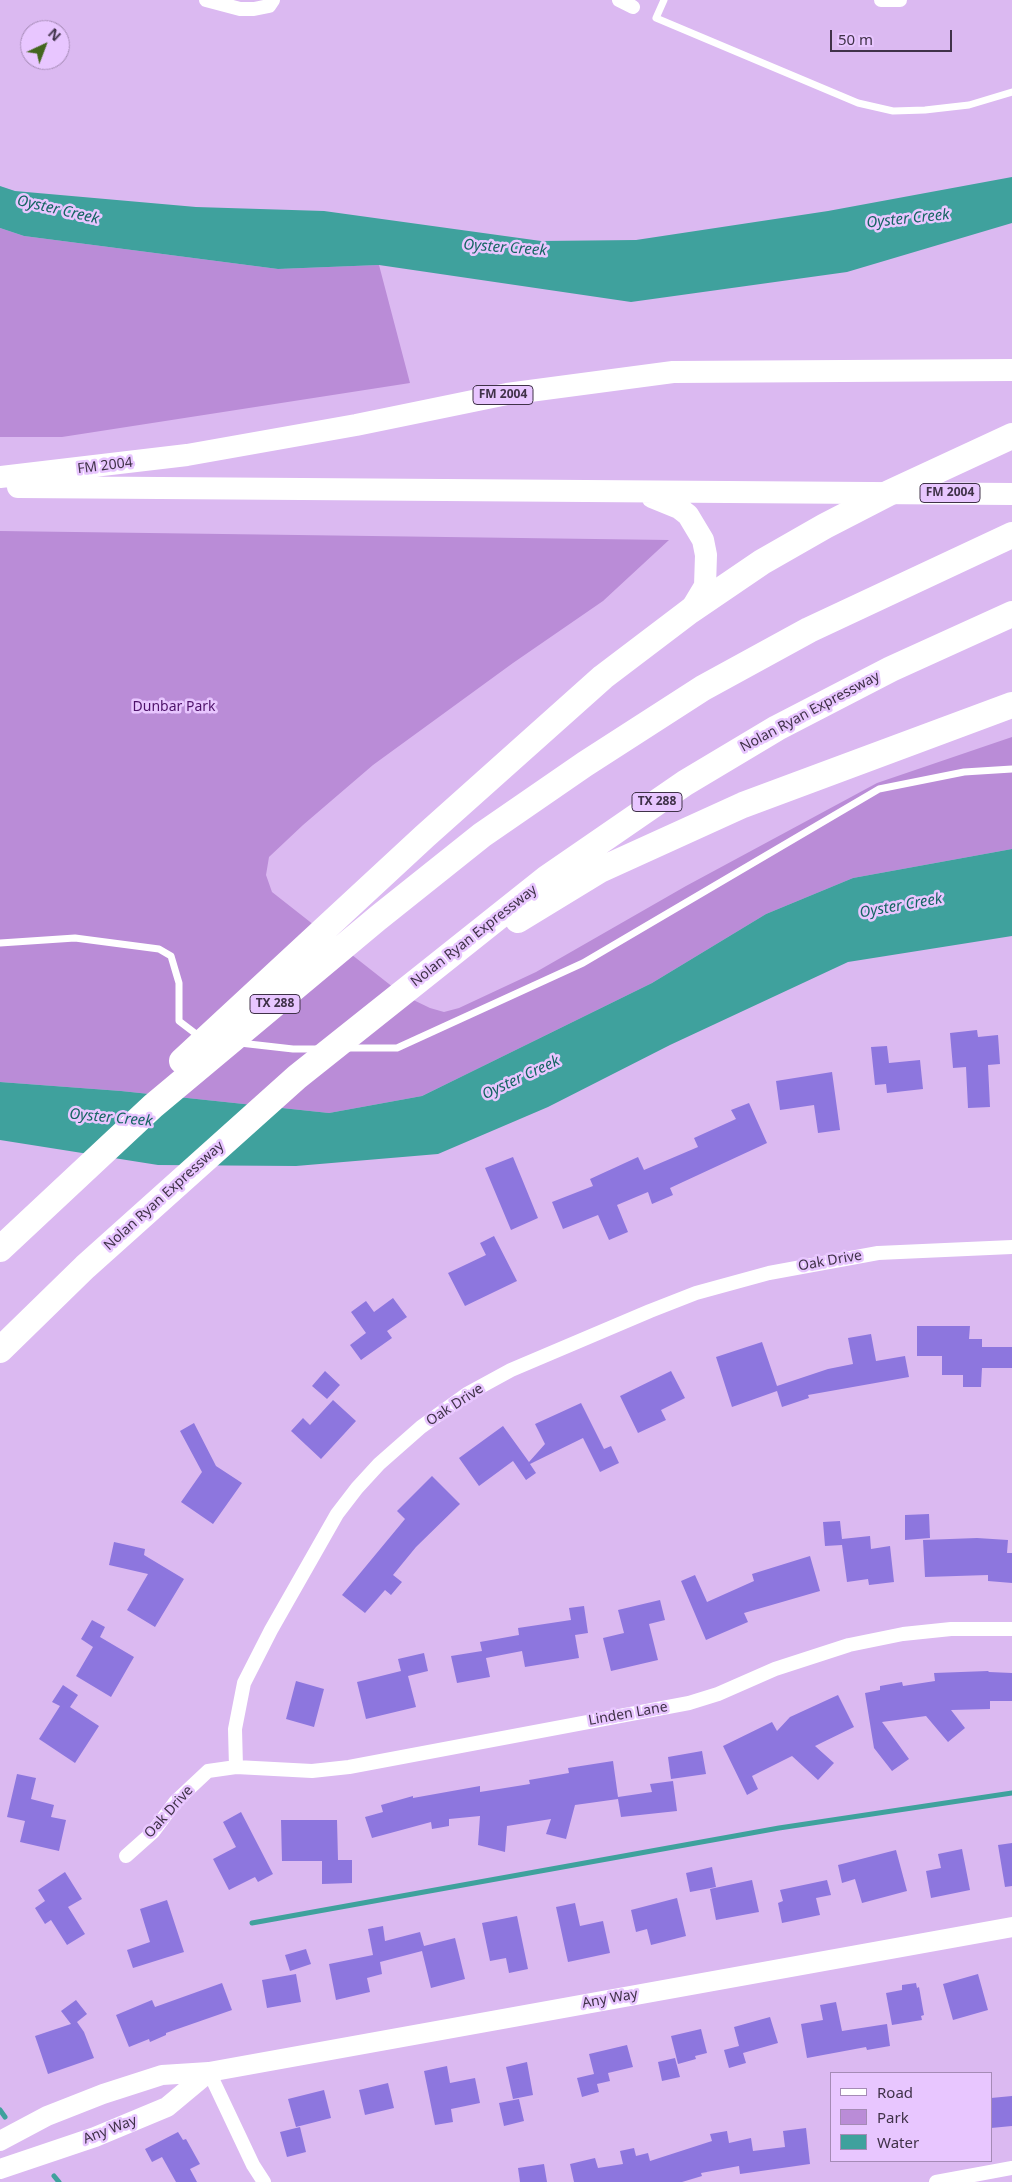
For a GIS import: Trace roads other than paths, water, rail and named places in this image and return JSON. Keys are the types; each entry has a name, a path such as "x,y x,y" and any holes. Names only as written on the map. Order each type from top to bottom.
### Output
{"highway":[{"path":"153,1106 153,1088 381,876 603,677 690,611 762,562 889,493 1012,436"},
{"name":"TX 288","path":"0,1249 153,1106 397,903 482,835 585,764 703,688 809,630 1012,535"},
{"name":"Nolan Ryan Expressway","path":"0,1350 85,1267 297,1077 316,1078 547,878 685,783 777,728 891,669 1012,614"},
{"path":"446,966 600,870 743,805 1012,704"}],"main road":[{"name":"FM 2004","path":"0,477 187,455 356,425 507,394 673,372 1012,370"},
{"name":"FM 2004","path":"0,487 1012,494"},
{"path":"637,492 679,508 688,515 703,540 706,555 705,586 690,611"}],"street":[{"path":"206,0 240,8 254,9 269,6 273,0"},
{"path":"618,0 636,4"},
{"path":"881,0 900,0"},
{"name":"Oak Drive","path":"126,1856 153,1832 176,1801 208,1771 236,1767 235,1729 244,1683 271,1630 337,1514 379,1464 420,1427 467,1394 511,1370 650,1311 696,1294 769,1273 878,1253 1012,1247"},
{"name":"Linden Lane","path":"236,1767 312,1771 349,1767 689,1703 718,1694 775,1669 850,1644 931,1631 1012,1628"},
{"name":"Any Way","path":"0,2141 47,2116 103,2094 162,2075 209,2072 1012,1927"},
{"path":"209,2072 253,2165 264,2182"},
{"name":"Any Way","path":"0,2169 95,2137 167,2107 209,2072"},
{"path":"936,2182 1012,2168"}],"lane":[{"path":"664,0 656,18 858,103 894,111 926,110 969,106 1012,92"},
{"path":"0,944 75,938 159,949 171,956 179,983 179,1021 204,1040 293,1049 396,1048 583,962 879,789 964,772 1012,769"}],"water":[{"name":"Oyster Creek","path":"1012,177 1012,223 847,272 631,302 379,265 278,269 24,236 0,228 0,186 15,191 196,207 324,211 541,241 636,240 828,211"},
{"name":"Oyster Creek","path":"1012,849 1012,936 848,962 670,1045 548,1107 438,1154 296,1166 158,1165 0,1140 0,1082 121,1091 329,1113 422,1096 652,983 766,914 853,878"}],"waterway":[{"path":"252,1923 779,1828 1012,1793"},
{"path":"0,2110 5,2117"},
{"path":"54,2176 59,2182"}],"park label":[{"name":"Dunbar Park","path":"174,707"}]}
